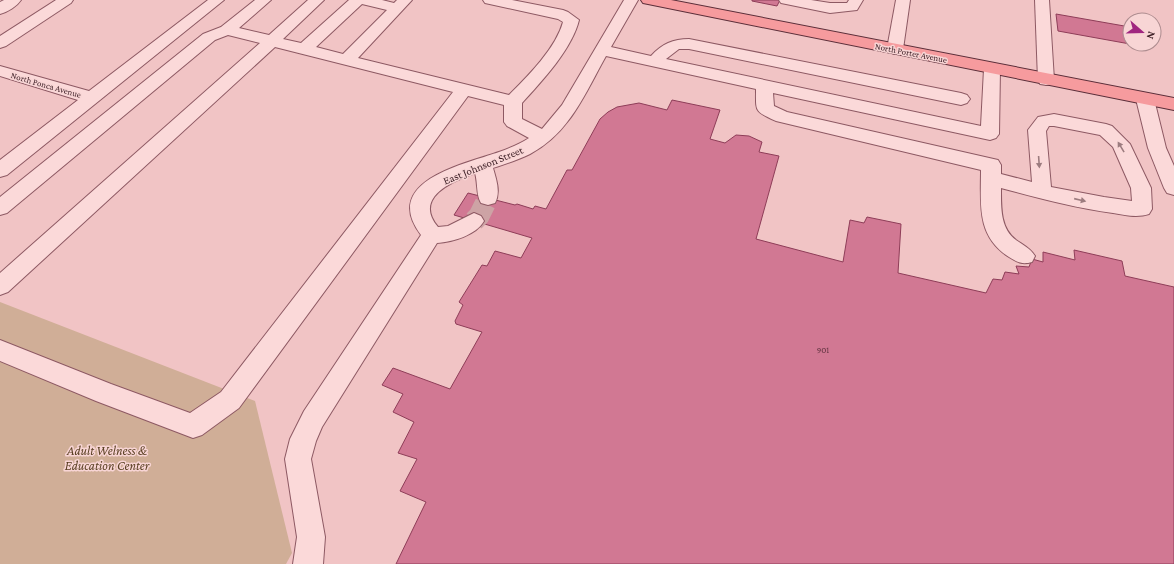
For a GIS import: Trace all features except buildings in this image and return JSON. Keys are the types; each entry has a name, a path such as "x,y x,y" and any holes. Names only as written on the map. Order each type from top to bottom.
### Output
{"main road":[{"name":"North Porter Avenue","path":"648,0 1046,80 1174,104"}],"street":[{"path":"0,8 14,0"},
{"path":"0,43 66,0"},
{"path":"0,170 217,0"},
{"path":"0,208 209,37 227,30 264,0"},
{"path":"4,277 318,0"},
{"path":"304,49 358,0"},
{"path":"363,0 401,4"},
{"path":"490,0 563,15 571,20 571,26 538,75 513,102 512,122 543,137"},
{"name":"East Johnson Street","path":"432,234 421,221 420,210 422,199 436,184 449,176 517,153 543,137 555,126 564,114 601,50 625,13 631,0"},
{"path":"786,0 840,8 852,7 856,0"},
{"path":"895,49 904,0"},
{"path":"1042,0 1046,80"},
{"path":"346,60 401,4"},
{"path":"227,30 513,102"},
{"path":"654,62 667,48 679,44 689,44 961,99"},
{"path":"601,50 990,134"},
{"path":"785,90 792,65"},
{"path":"992,69 990,134 993,224 996,234 1010,247 1024,256"},
{"name":"North Ponca Avenue","path":"0,71 92,98"},
{"path":"764,85 765,109 782,117 933,153 1042,191 1116,208 1142,209 1141,188 1121,144 1106,130 1054,120 1044,121 1037,130 1042,191"},
{"path":"0,350 105,393 193,426 230,400 464,90"},
{"path":"1145,99 1157,148 1174,188"},
{"path":"482,164 488,184 488,198"},
{"path":"308,564 311,537 298,459 303,439 313,419 432,234 448,234 462,229 474,221"}],"green space":[{"name":"Adult Welness & Education Center","path":"0,302 255,401 292,553 286,564 0,564"}],"tunnel":[{"path":"474,221 479,216 488,198"}]}
